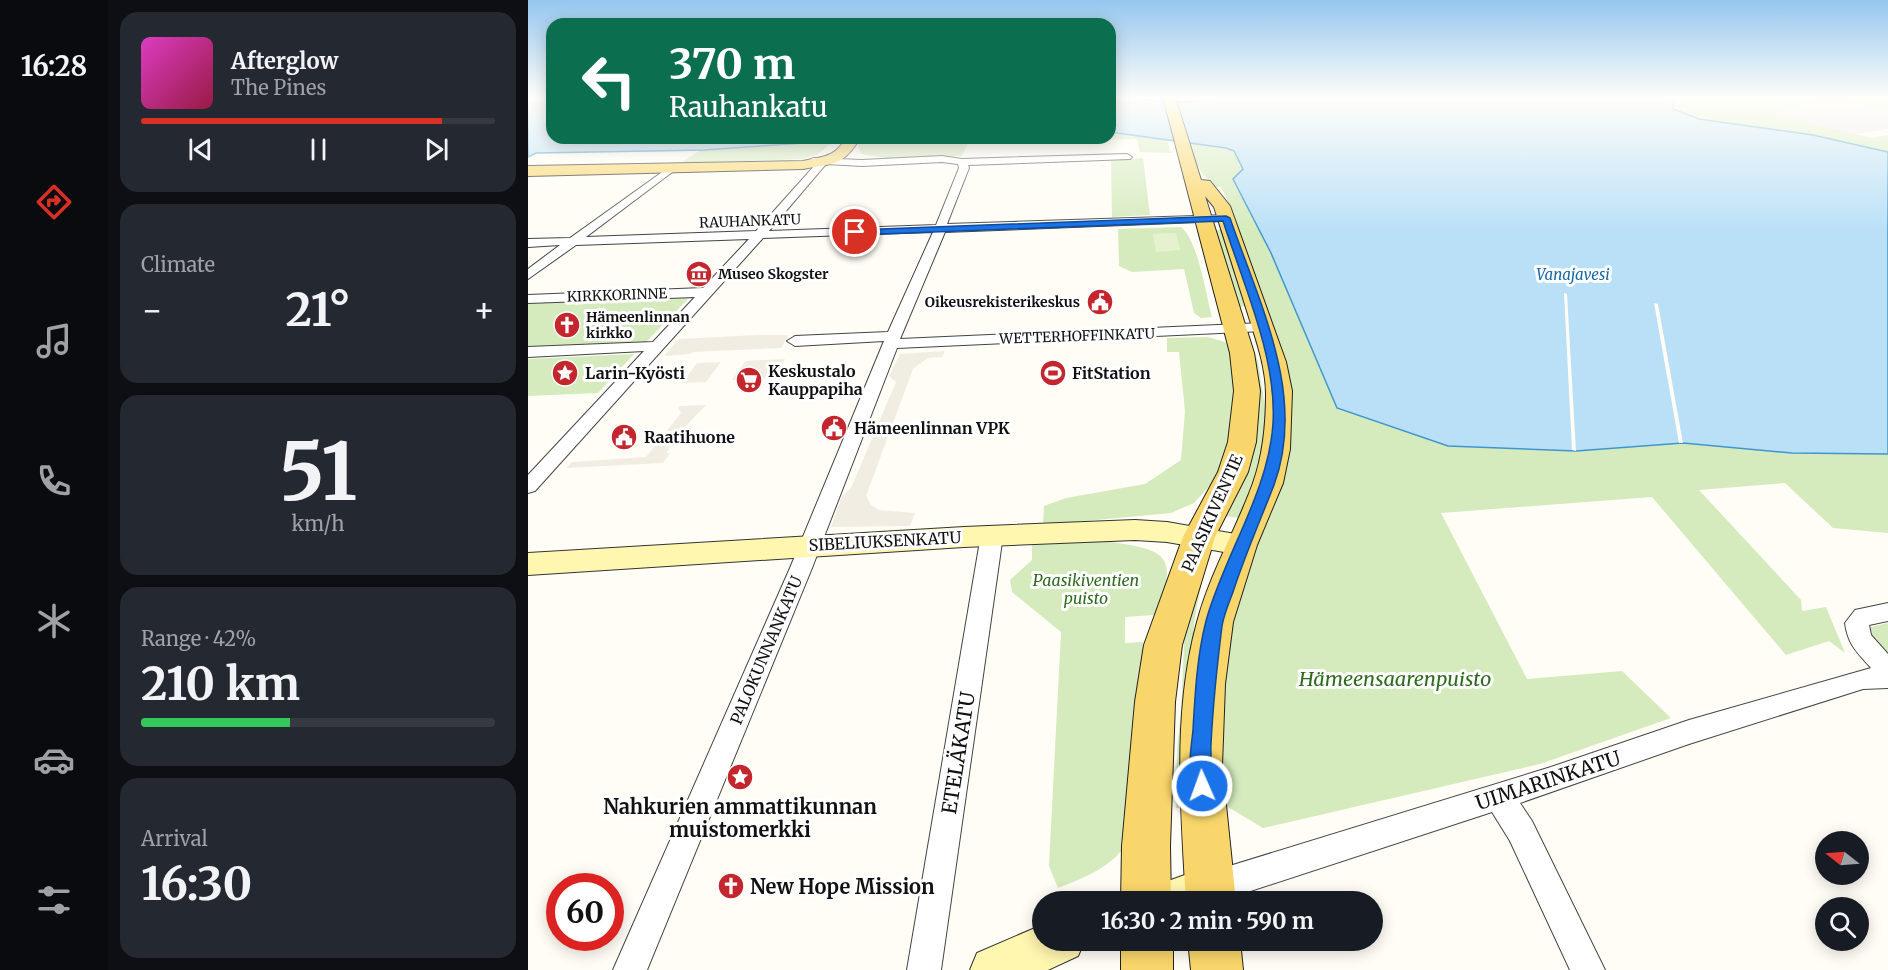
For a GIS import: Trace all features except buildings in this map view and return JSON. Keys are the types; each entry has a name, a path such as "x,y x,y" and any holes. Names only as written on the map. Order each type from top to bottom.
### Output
{"main road":[{"name":"PAASIKIVENTIE","path":"1146,891 1146,846 1156,691 1163,645 1199,537 1233,472 1242,442 1247,391 1242,353 1182,142"},
{"path":"528,171 773,166 838,152"},
{"name":"PAASIKIVENTIE","path":"1187,158 1222,206 1274,362 1279,392 1276,449 1268,483 1241,544 1215,622 1205,684 1200,766 1197,891"},
{"path":"1147,951 1147,970"},
{"path":"1215,951 1216,970"}],"street":[{"path":"528,486 838,152 883,162 1127,157"},
{"name":"PALOKUNNANKATU","path":"630,970 810,546 964,168 962,162"},
{"path":"528,275 672,168"},
{"name":"RAUHANKATU","path":"528,243 1226,218"},
{"name":"KIRKKORINNE","path":"528,299 706,292"},
{"name":"WETTERHOFFINKATU","path":"795,341 892,340 1263,327"},
{"path":"528,352 656,346"},
{"name":"SIBELIUKSENKATU","path":"528,564 992,535 1135,530 1167,532 1241,544"},
{"name":"ETELÄKATU","path":"924,970 992,535"},
{"path":"1888,612 1863,616 1857,623 1859,638 1888,671"},
{"name":"UIMARINKATU","path":"1215,891 1699,729 1863,679 1888,678"},
{"path":"1499,797 1521,831 1588,970"},
{"path":"994,970 1037,951"}],"green space":[{"path":"1138,142 1168,142 1173,153 1140,152"},
{"path":"1845,142 1888,142 1888,152"},
{"name":"Hämeensaarenpuisto","path":"1190,143 1231,150 1236,154 1243,170 1233,179 1271,253 1337,408 1448,446 1576,451 1683,443 1792,453 1888,454 1888,533 1833,528 1785,483 1699,490 1801,600 1802,611 1826,607 1845,653 1829,641 1786,655 1652,497 1441,513 1527,679 1622,671 1671,718 1540,764 1263,828 1223,804 1214,766 1228,622 1276,495 1291,423 1289,391 1226,197 1221,187 1216,187 1202,173"},
{"path":"791,144 830,144 817,155 802,159 681,163 699,151"},
{"path":"858,144 968,144 962,156 886,158 861,154"},
{"path":"1143,158 1150,215 1112,217 1111,161"},
{"path":"1181,227 1197,255 1212,317 1201,318 1194,313 1184,269 1132,272 1119,266 1118,229"},
{"path":"1214,230 1223,230 1248,306 1236,307"},
{"path":"1176,233 1180,250 1156,252 1153,234"},
{"path":"684,295 685,298 689,298 646,342 528,347 528,301"},
{"name":"Paasikiventien puisto","path":"1208,337 1225,342 1231,348 1236,401 1229,441 1215,480 1194,503 1171,513 1043,525 1044,506 1066,498 1145,484 1181,460 1185,411 1179,352 1167,352 1167,338"},
{"path":"1249,348 1253,348 1258,361 1268,427 1262,463 1239,518 1225,516"},
{"path":"634,354 598,393 528,396 528,359"},
{"name":"Paasikiventien puisto","path":"1100,540 1151,550 1166,564 1167,576 1154,615 1125,617 1125,643 1143,642 1129,841 1115,858 1106,864 1058,888 1049,866 1061,632 1012,592 1010,580 1032,560 1032,541"},
{"path":"1195,583 1201,585 1194,622 1187,808 1176,808 1177,750 1185,623"},
{"path":"1888,623 1888,657 1868,631 1871,627"}],"shaded area":[{"path":"789,335 781,348 693,352 664,356 679,339"},
{"path":"945,351 942,357 928,358 913,369 866,496 871,505 879,510 915,513 910,526 831,527 842,496 851,488 896,382 889,376 900,354"},
{"path":"785,359 773,378 732,380 746,361"},
{"path":"721,362 706,382 682,383 697,363"},
{"path":"706,405 683,429 687,430 684,434 679,434 666,453 670,453 663,463 566,468 572,462 646,457 681,413 678,408 680,406"}],"water":[{"path":"528,142 790,144 705,150 536,153 528,157"},
{"name":"Vanajavesi","path":"1184,142 1845,142 1888,152 1888,454 1792,453 1683,443 1576,451 1448,446 1337,408 1271,253 1233,179 1243,169 1234,151"}],"pier":[{"path":"1564,293 1567,294 1576,451 1572,450"},
{"path":"1654,303 1658,304 1683,443 1679,443"}],"place":[{"name":"Museo Skogster","path":"699,274"},
{"name":"Oikeusrekisterikeskus","path":"1100,302"},
{"name":"Hämeenlinnan kirkko","path":"567,325"},
{"name":"Larin-Kyösti","path":"565,373"},
{"name":"FitStation","path":"1053,373"},
{"name":"Keskustalo Kauppapiha","path":"749,380"},
{"name":"Hämeenlinnan VPK","path":"834,428"},
{"name":"Raatihuone","path":"624,437"},
{"name":"Nahkurien ammattikunnan muistomerkki","path":"740,777"},
{"name":"New Hope Mission","path":"731,886"}],"route":[{"path":"855,232 1226,218 1274,362 1279,392 1279,423 1268,483 1241,544 1215,622 1205,684 1200,766 1202,786"}]}
